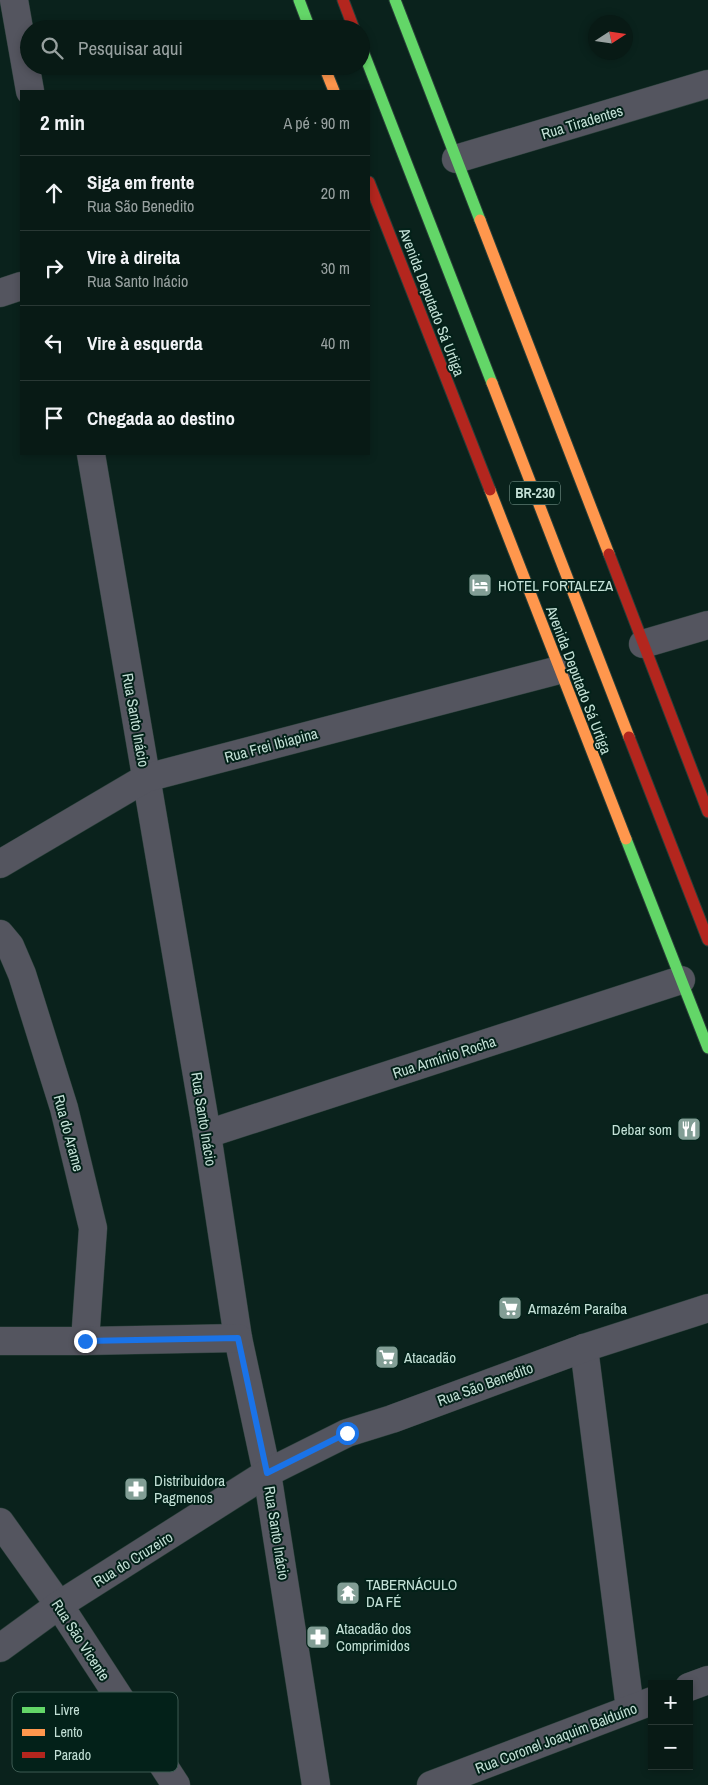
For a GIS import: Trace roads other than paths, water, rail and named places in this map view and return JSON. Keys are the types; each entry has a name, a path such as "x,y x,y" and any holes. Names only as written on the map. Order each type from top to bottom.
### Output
{"main road":[{"path":"299,0 307,20"},
{"path":"343,0 351,20"},
{"path":"395,0 708,812"},
{"name":"BR-230","path":"370,69 708,940"},
{"path":"328,75 334,90"},
{"name":"Avenida Deputado Sá Urtiga","path":"370,189 708,1048"}],"street":[{"path":"14,0 20,34"},
{"path":"27,75 30,90"},
{"name":"Rua Tiradentes","path":"456,159 708,84"},
{"path":"0,293 20,286"},
{"name":"Rua Santo Inácio","path":"91,455 207,1134 238,1338 267,1473 316,1785"},
{"path":"643,644 708,625"},
{"name":"Rua Frei Ibiapina","path":"0,864 146,778 559,670"},
{"name":"Rua do Arame","path":"0,934 10,946 22,974 64,1108 93,1228 85,1341"},
{"name":"Rua Armínio Rocha","path":"207,1134 681,980"},
{"name":"Rua São Benedito","path":"267,1473 347,1433 392,1419 584,1348 708,1308"},
{"path":"0,1341 238,1338"},
{"path":"584,1348 641,1705"},
{"name":"Rua do Cruzeiro","path":"0,1648 59,1605 267,1473"},
{"name":"Rua São Vicente","path":"0,1522 59,1605 116,1692"},
{"path":"693,1686 708,1680"},
{"name":"Rua Coronel Joaquim Balduíno","path":"432,1785 641,1705"},
{"name":"Rua São Vicente","path":"168,1772 176,1785"}],"place":[{"name":"HOTEL FORTALEZA","path":"480,585"},
{"name":"Debar som","path":"689,1129"},
{"name":"Armazém Paraíba","path":"510,1308"},
{"name":"Atacadão","path":"387,1357"},
{"name":"Distribuidora Pagmenos","path":"136,1489"},
{"name":"TABERNÁCULO DA FÉ","path":"348,1593"},
{"name":"Atacadão dos Comprimidos","path":"318,1637"}]}
